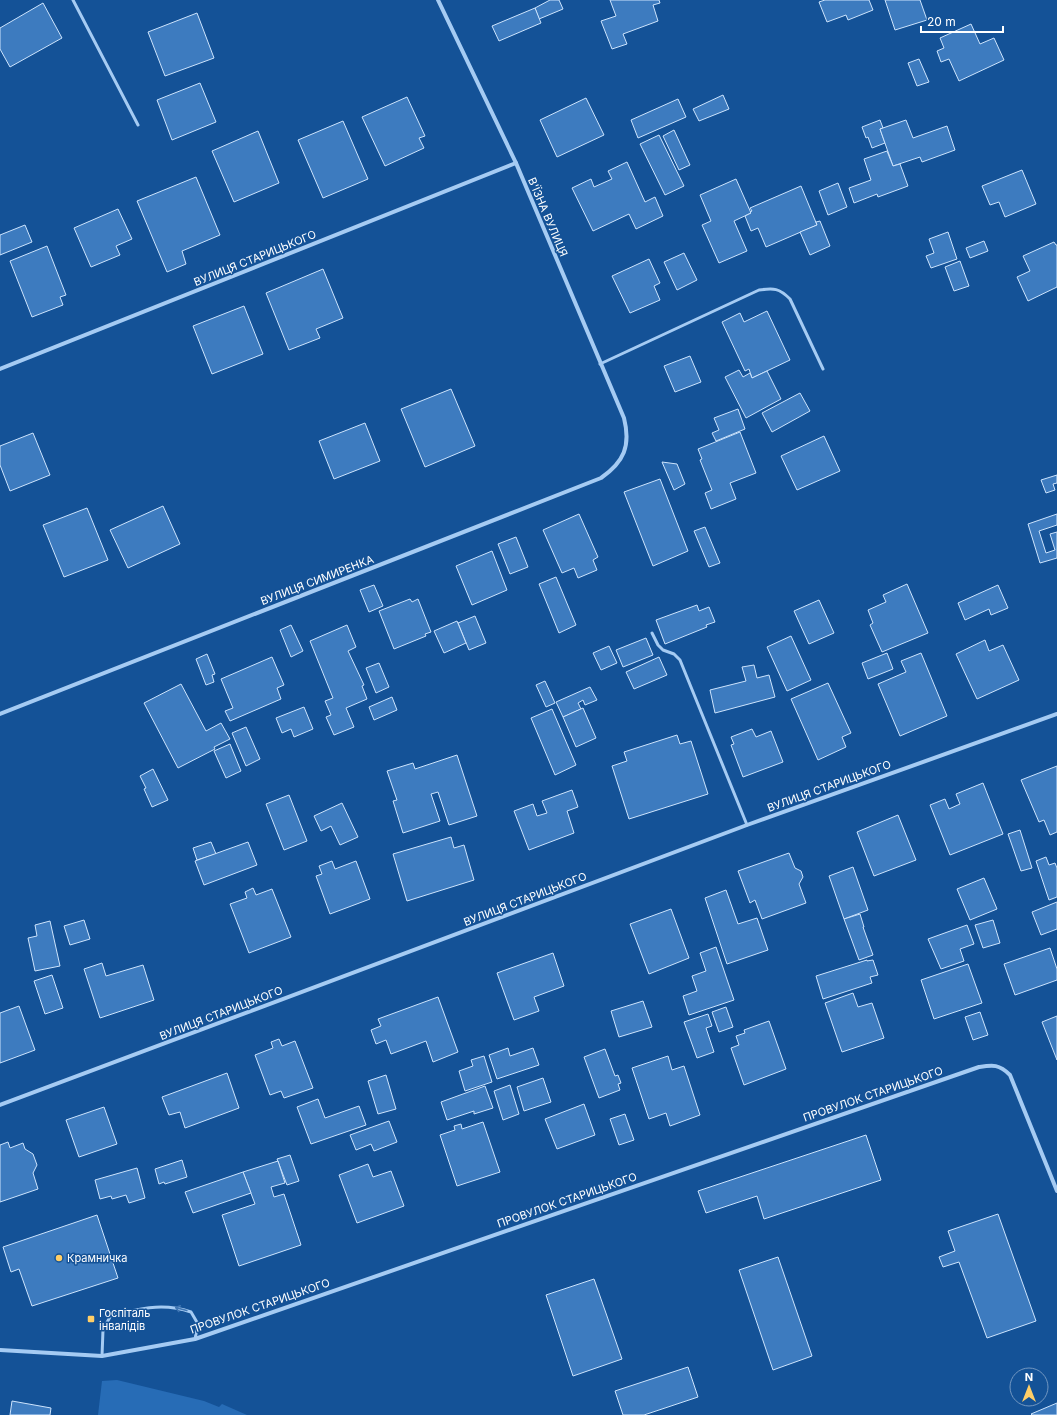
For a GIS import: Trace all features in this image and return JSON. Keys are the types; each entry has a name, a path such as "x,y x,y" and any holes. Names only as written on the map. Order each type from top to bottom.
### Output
{"street":[{"name":"В'ЇЗНА ВУЛИЦЯ","path":"438,0 516,163 624,418 627,432 626,446"},
{"name":"ВУЛИЦЯ СТАРИЦЬКОГО","path":"0,369 516,163"},
{"name":"ВУЛИЦЯ СИМИРЕНКА","path":"0,714 601,478 612,470 621,459 626,446"},
{"name":"ВУЛИЦЯ СТАРИЦЬКОГО","path":"0,1105 747,825 1057,714"},
{"name":"ПРОВУЛОК СТАРИЦЬКОГО","path":"0,1350 102,1356 195,1339 979,1067 993,1065 1003,1068 1010,1075 1057,1191"}],"lane":[{"path":"73,0 138,125"},
{"path":"600,364 759,290 771,288 782,292 790,299 823,369"},
{"path":"652,633 658,645 663,650 674,654 680,660 747,825"},
{"path":"102,1356 103,1330 111,1315 154,1306 179,1308 191,1312 198,1324 195,1339"}],"shaded area":[{"path":"117,1380 204,1401 219,1407 222,1404 247,1415 98,1415 102,1381"}],"building":[{"path":"550,0 559,0 563,9 539,19 535,8"},
{"path":"610,0 659,0 660,3 653,5 658,21 623,34 627,44 612,49 601,21 616,16"},
{"path":"825,0 869,0 873,10 848,20 846,15 827,22 819,2"},
{"path":"885,0 920,0 927,20 895,30"},
{"path":"43,3 62,38 10,67 0,49 0,28"},
{"path":"535,8 541,23 499,41 492,26"},
{"path":"197,13 214,58 165,76 148,32"},
{"path":"971,24 980,44 994,38 1004,60 959,81 949,59 941,62 937,51 944,48 940,38"},
{"path":"919,59 929,82 917,86 908,63"},
{"path":"200,83 216,122 172,140 157,100"},
{"path":"723,95 729,109 699,121 693,109"},
{"path":"407,97 425,136 419,138 424,148 385,166 362,117"},
{"path":"586,98 604,135 557,157 540,120"},
{"path":"678,99 686,117 638,138 631,120"},
{"path":"880,120 883,128 880,129 885,143 872,148 862,127"},
{"path":"906,120 913,138 947,126 955,150 922,162 920,157 893,166 880,129"},
{"path":"343,121 368,179 323,198 298,140"},
{"path":"674,130 690,165 679,170 663,136"},
{"path":"258,131 279,183 234,202 212,151"},
{"path":"659,135 684,186 665,195 640,144"},
{"path":"887,151 893,166 900,164 908,186 878,197 877,194 854,203 849,188 871,180 864,159"},
{"path":"627,162 645,202 655,197 663,216 636,229 629,214 593,231 572,188 591,179 594,187 612,179 608,171"},
{"path":"1022,170 1036,204 1005,217 999,202 990,205 982,186"},
{"path":"196,177 220,235 182,251 186,264 167,272 137,201"},
{"path":"736,179 751,213 734,221 747,251 719,263 702,225 711,221 700,195"},
{"path":"838,183 847,207 828,215 819,191"},
{"path":"801,186 817,225 766,247 758,228 751,231 745,216 751,213 750,212 752,211 750,208"},
{"path":"118,209 132,239 116,246 120,255 91,267 74,228"},
{"path":"820,221 830,246 810,255 800,232 817,225 816,222"},
{"path":"25,225 32,242 0,255 0,235"},
{"path":"948,232 957,259 931,268 926,256 934,253 929,239"},
{"path":"984,241 988,251 970,258 966,248"},
{"path":"1054,242 1057,245 1057,287 1028,301 1017,277 1030,271 1023,256"},
{"path":"47,246 66,295 60,297 63,305 32,317 10,261"},
{"path":"684,253 697,280 677,290 664,262"},
{"path":"649,259 660,283 654,286 660,300 630,313 612,276"},
{"path":"960,261 969,286 954,291 945,267"},
{"path":"323,269 343,318 316,329 320,338 289,350 266,293"},
{"path":"244,306 263,354 212,374 193,326"},
{"path":"767,311 790,360 752,378 749,369 745,371 722,322 740,313 744,322"},
{"path":"690,356 701,382 675,392 664,366"},
{"path":"739,370 743,377 750,373 752,378 767,371 781,399 746,418 725,377"},
{"path":"451,389 475,446 425,467 401,409"},
{"path":"800,393 810,411 772,432 762,413"},
{"path":"738,409 745,429 716,441 712,433 719,430 714,418"},
{"path":"365,423 380,461 334,479 319,441"},
{"path":"740,432 756,473 730,483 736,499 711,509 705,493 712,490 700,460 702,459 698,449"},
{"path":"33,433 50,475 10,491 0,465 0,446"},
{"path":"824,436 840,471 797,490 781,456"},
{"path":"662,462 677,464 685,484 674,490"},
{"path":"1057,475 1057,483 1053,484 1055,490 1046,493 1041,480"},
{"path":"660,479 688,551 653,566 624,492"},
{"path":"163,506 180,544 128,568 110,530"},
{"path":"87,508 108,560 64,577 43,525"},
{"path":"579,514 598,557 593,560 597,570 578,578 574,568 562,573 543,530"},
{"path":"1057,514 1057,525 1039,531 1046,553 1055,550 1050,534 1057,532 1057,558 1040,563 1028,524"},
{"path":"705,527 720,563 709,567 694,531"},
{"path":"516,537 528,567 510,574 498,544"},
{"path":"492,551 507,590 472,605 456,566"},
{"path":"556,577 576,625 559,633 539,584"},
{"path":"907,584 928,633 882,652 870,625 873,623 868,610 886,602 883,595"},
{"path":"374,585 383,606 369,612 360,590"},
{"path":"998,585 1008,608 991,615 989,609 965,620 958,603"},
{"path":"410,599 412,602 418,599 431,632 425,634 426,636 394,649 379,611"},
{"path":"819,600 834,633 809,644 794,611"},
{"path":"697,605 699,611 709,607 715,622 706,625 707,627 665,644 656,620"},
{"path":"475,616 486,643 469,650 458,623"},
{"path":"457,621 466,643 444,653 434,631"},
{"path":"291,625 303,651 291,657 280,630"},
{"path":"347,625 356,647 348,651 364,685 362,686 367,699 346,708 354,727 334,735 326,717 331,715 325,701 333,698 310,641"},
{"path":"791,636 811,680 787,691 767,647"},
{"path":"646,638 653,655 623,667 616,650"},
{"path":"985,640 989,651 1003,645 1019,680 977,699 956,654"},
{"path":"609,646 617,663 601,670 593,653"},
{"path":"887,653 893,669 868,679 862,663"},
{"path":"921,653 947,716 900,736 878,684 906,672 901,661"},
{"path":"207,654 215,674 212,675 214,682 206,685 196,659"},
{"path":"272,657 284,685 277,688 281,699 230,721 225,711 233,708 221,679"},
{"path":"659,657 667,675 634,689 626,672"},
{"path":"379,663 389,687 376,693 366,668"},
{"path":"754,665 757,678 769,675 775,697 715,713 710,690 746,681 742,667"},
{"path":"545,681 555,703 546,707 536,685"},
{"path":"828,683 851,733 842,737 846,747 818,760 791,699"},
{"path":"181,684 206,731 221,723 230,739 214,747 215,749 178,768 144,703"},
{"path":"590,687 597,700 585,705 583,700 578,703 581,709 563,717 556,702"},
{"path":"392,697 397,710 374,720 369,707"},
{"path":"304,707 313,729 294,737 291,729 282,733 276,718"},
{"path":"583,708 596,738 576,747 563,717"},
{"path":"552,709 576,765 555,775 531,718"},
{"path":"246,727 260,759 246,766 232,733"},
{"path":"752,729 756,737 771,731 783,762 743,777 731,745 734,744 731,737"},
{"path":"677,735 680,744 691,741 708,794 629,819 612,766 627,761 624,752"},
{"path":"230,744 241,771 226,778 214,751"},
{"path":"457,755 477,816 449,825 438,792 431,794 440,821 403,833 393,801 397,800 387,771 413,763 415,769"},
{"path":"1057,766 1057,832 1050,835 1044,820 1039,822 1021,780"},
{"path":"153,769 168,800 152,807 144,789 146,788 140,776"},
{"path":"983,783 1003,834 950,855 930,805 945,799 949,809 960,804 956,794"},
{"path":"572,790 578,807 567,811 574,833 529,850 514,811 533,804 537,816 547,813 542,801"},
{"path":"289,795 307,841 284,850 266,804"},
{"path":"342,803 358,837 340,845 331,826 321,831 314,816"},
{"path":"898,815 916,860 874,876 857,832"},
{"path":"1020,830 1032,868 1021,871 1008,834"},
{"path":"451,837 454,848 464,845 474,880 407,901 393,854"},
{"path":"211,842 216,854 197,860 193,848"},
{"path":"248,842 257,865 204,885 195,861"},
{"path":"789,853 795,868 801,871 803,877 799,884 806,903 762,919 755,900 750,903 738,871"},
{"path":"1046,857 1049,865 1055,863 1057,868 1057,897 1049,900 1036,861"},
{"path":"332,861 335,869 356,861 370,899 330,914 316,876 322,874 319,866"},
{"path":"853,867 868,910 844,919 829,876"},
{"path":"984,878 997,909 970,920 957,889"},
{"path":"253,888 256,895 272,889 291,937 249,953 230,904 247,898 245,892"},
{"path":"726,890 738,924 757,918 768,950 727,964 705,898"},
{"path":"1057,902 1057,929 1041,935 1032,912"},
{"path":"671,909 689,958 649,974 630,924"},
{"path":"860,914 873,955 859,960 844,919"},
{"path":"84,920 90,939 70,945 64,926"},
{"path":"993,920 1000,943 983,948 975,925"},
{"path":"50,921 60,966 35,971 28,938 37,936 35,925"},
{"path":"967,925 974,944 960,949 964,961 941,969 928,939"},
{"path":"716,947 734,1000 689,1015 683,996 697,991 692,976 706,971 700,953"},
{"path":"1050,948 1057,969 1057,980 1015,995 1004,964"},
{"path":"553,953 564,986 534,997 539,1011 514,1020 497,973"},
{"path":"867,960 873,960 878,975 870,977 872,983 823,999 816,976"},
{"path":"102,963 106,976 143,965 154,1000 100,1018 84,969"},
{"path":"968,964 982,1003 934,1019 921,980"},
{"path":"52,975 63,1008 45,1014 34,981"},
{"path":"853,993 858,1007 872,1003 884,1038 842,1052 825,1003"},
{"path":"438,997 458,1052 433,1062 426,1041 391,1054 386,1040 376,1044 371,1030 381,1026 378,1019"},
{"path":"643,1001 652,1027 619,1037 611,1011"},
{"path":"19,1006 35,1050 0,1063 0,1013"},
{"path":"726,1007 733,1027 719,1032 712,1012"},
{"path":"980,1012 988,1035 973,1040 965,1017"},
{"path":"708,1014 712,1026 706,1028 714,1052 697,1058 684,1022"},
{"path":"1057,1016 1057,1060 1042,1022"},
{"path":"769,1021 786,1069 744,1085 731,1048 739,1045 736,1036 745,1033 744,1030"},
{"path":"279,1039 282,1046 295,1041 313,1088 284,1098 281,1091 270,1095 255,1055 273,1048 271,1042"},
{"path":"508,1048 510,1056 533,1048 539,1065 497,1079 489,1055"},
{"path":"605,1049 615,1076 618,1075 621,1083 618,1084 620,1090 599,1098 584,1057"},
{"path":"484,1056 492,1082 465,1091 459,1071 473,1066 471,1060"},
{"path":"668,1056 672,1070 684,1066 700,1115 670,1126 666,1113 649,1119 632,1068"},
{"path":"227,1073 239,1108 185,1128 180,1112 169,1115 162,1097"},
{"path":"386,1075 396,1109 378,1114 368,1081"},
{"path":"543,1078 551,1102 524,1111 517,1087"},
{"path":"510,1085 519,1114 503,1120 494,1091"},
{"path":"485,1086 493,1108 474,1114 474,1111 447,1120 441,1102"},
{"path":"318,1099 325,1118 359,1106 366,1125 311,1144 297,1107"},
{"path":"584,1104 595,1135 557,1149 545,1119"},
{"path":"104,1107 117,1144 79,1157 66,1120"},
{"path":"625,1114 634,1140 619,1145 610,1119"},
{"path":"389,1121 397,1142 374,1151 371,1144 356,1150 350,1135"},
{"path":"483,1122 500,1172 457,1186 440,1135 455,1130 454,1126 461,1124 462,1129"},
{"path":"866,1135 881,1180 764,1219 757,1196 706,1213 698,1191"},
{"path":"8,1142 10,1148 23,1143 25,1149 33,1154 37,1165 33,1173 38,1189 0,1202 0,1145"},
{"path":"290,1155 299,1181 287,1185 277,1159"},
{"path":"182,1160 187,1177 165,1184 164,1182 159,1184 155,1169"},
{"path":"278,1161 285,1183 271,1187 274,1197 284,1194 301,1245 239,1266 222,1215 255,1204 243,1172"},
{"path":"368,1164 373,1177 391,1171 404,1206 357,1223 339,1175"},
{"path":"137,1168 145,1198 129,1203 126,1195 112,1199 111,1196 100,1199 95,1180"},
{"path":"243,1172 251,1193 193,1213 185,1192"},
{"path":"998,1214 1036,1321 987,1338 959,1262 943,1267 939,1257 955,1251 948,1231"},
{"name":"Крамничка","path":"97,1215 118,1278 32,1306 19,1269 11,1272 3,1247"},
{"path":"778,1257 812,1356 773,1370 739,1270"},
{"path":"594,1279 622,1359 573,1376 546,1295"},
{"path":"688,1367 698,1397 644,1415 623,1415 615,1391"},
{"path":"12,1401 51,1408 50,1415 10,1415"},
{"path":"1057,1403 1057,1415 1031,1414 1049,1407"}],"place":[{"name":"Крамничка","path":"59,1258"},
{"name":"Госпіталь інвалідів","path":"91,1319"}]}
